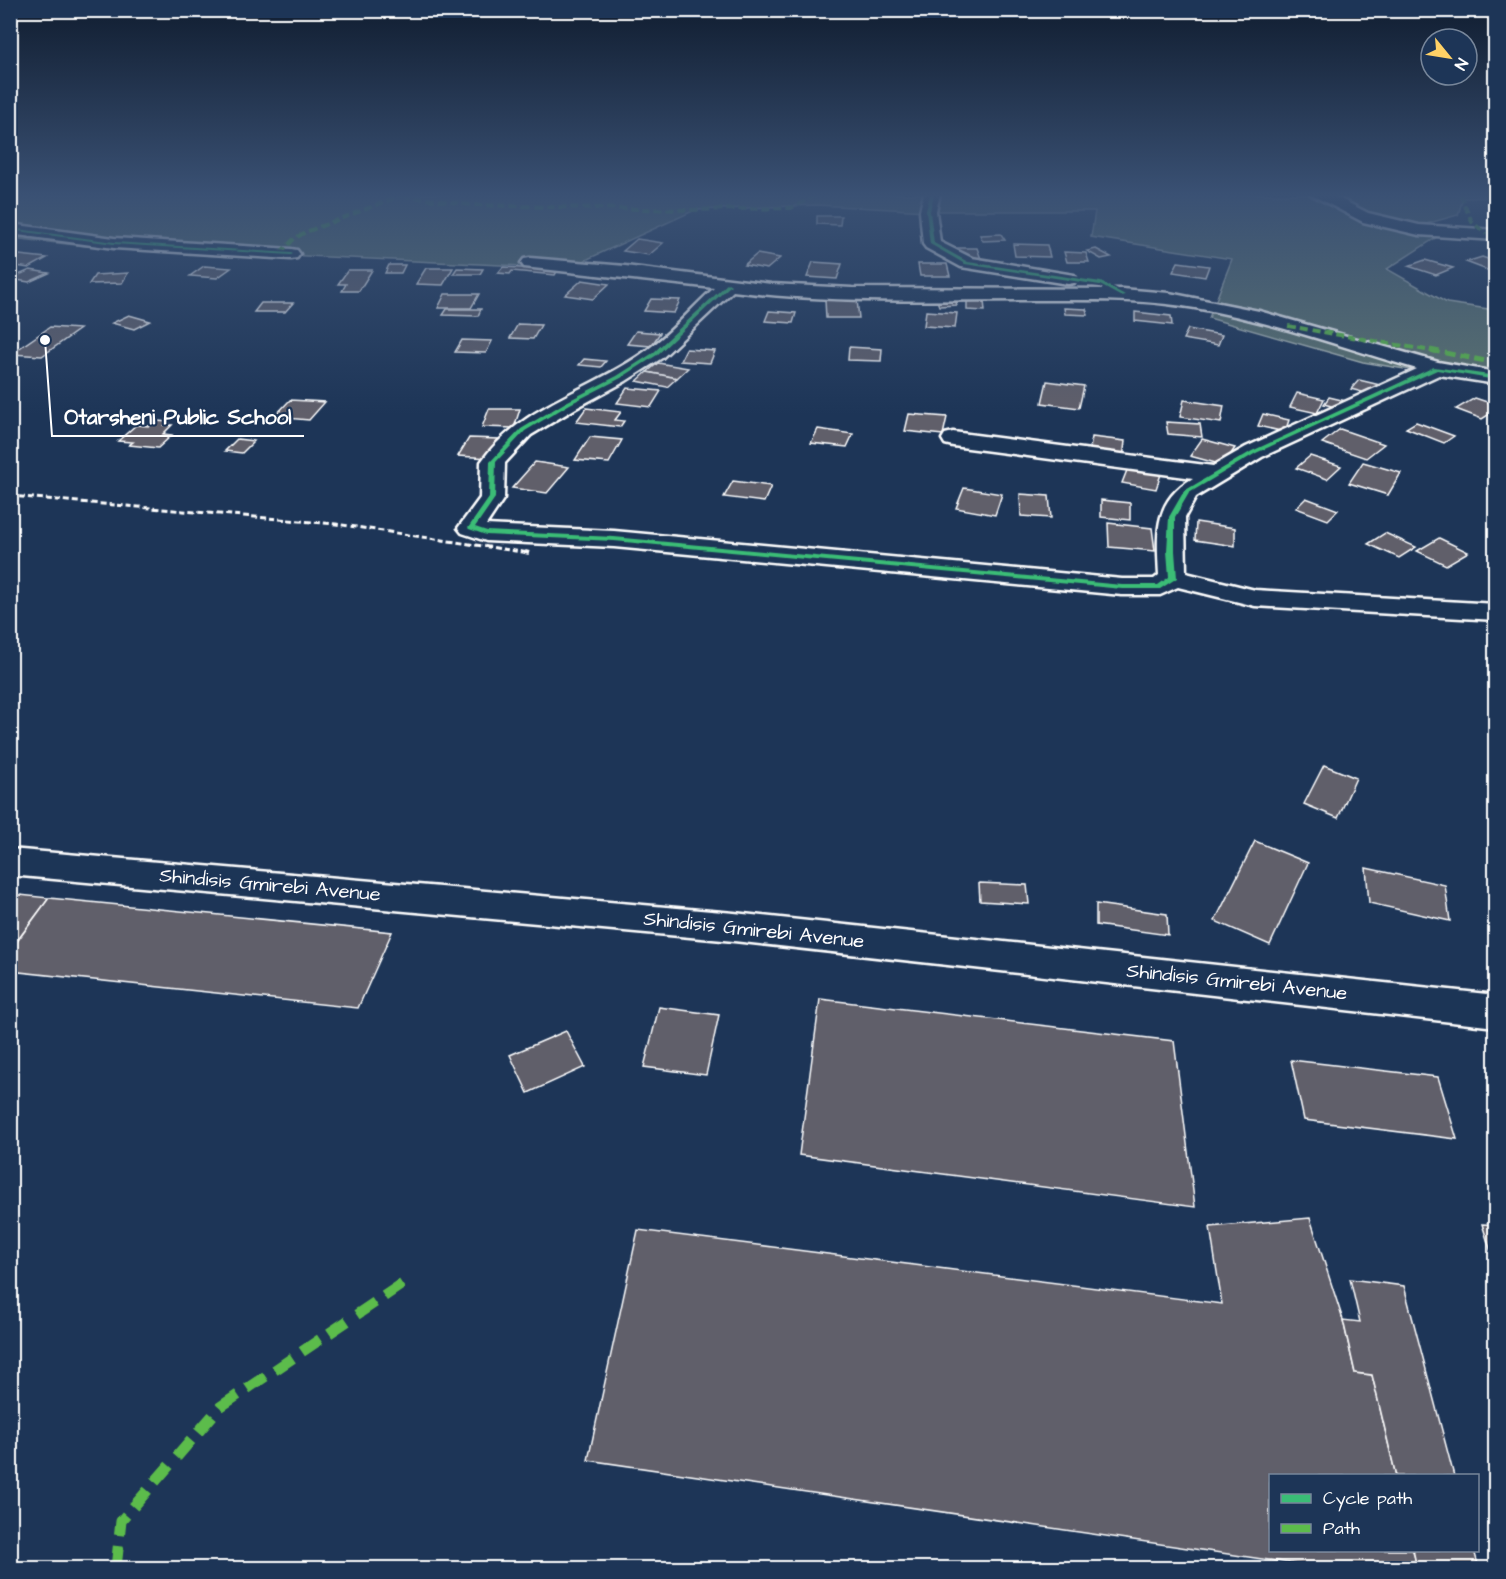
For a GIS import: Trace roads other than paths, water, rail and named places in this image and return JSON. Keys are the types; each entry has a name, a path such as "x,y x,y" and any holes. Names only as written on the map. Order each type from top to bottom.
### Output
{"street":[{"path":"586,268 771,290 852,294 1122,295 1169,299 1252,315 1436,368 1496,378"},
{"path":"997,268 1101,284 1122,295"},
{"path":"728,285 655,354 619,377 568,403 523,430 493,462 492,498 471,528 486,533 614,539 1122,587 1160,586 1173,578 1255,598 1496,612"},
{"path":"1173,578 1172,517 1186,492 1254,452 1436,368"},
{"path":"953,439 1218,474"},
{"name":"Shindisis Gmirebi Avenue","path":"10,862 734,927 1496,1011"}],"railway":[{"path":"10,496 336,524 529,553 525,552"}],"place":[{"name":"Otarsheni Public School","path":"45,340"}]}
